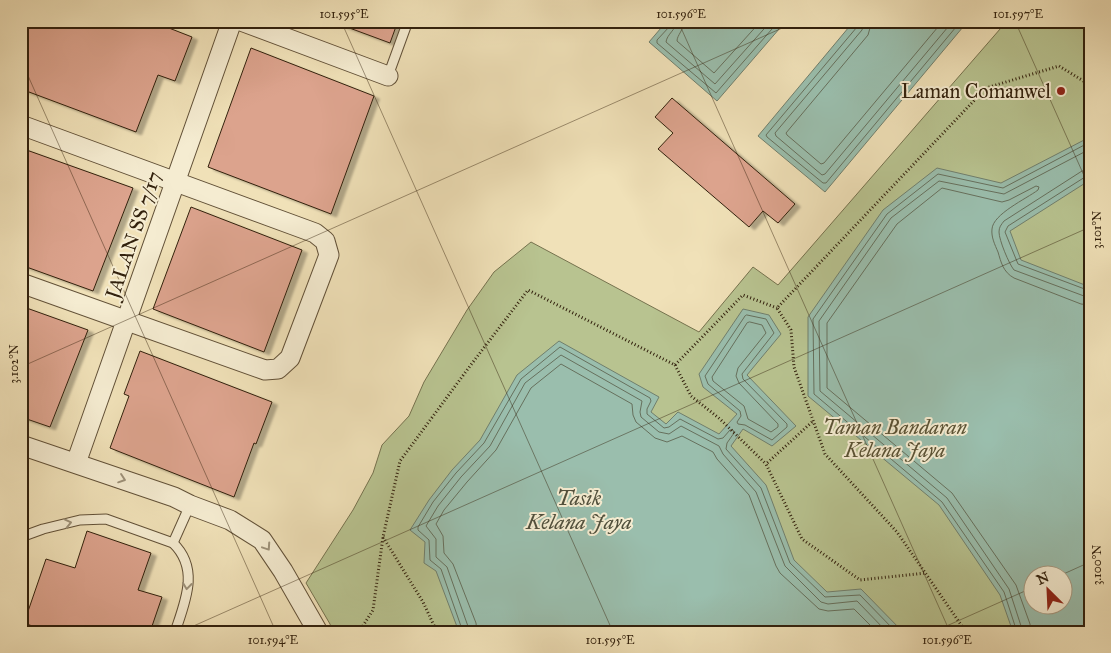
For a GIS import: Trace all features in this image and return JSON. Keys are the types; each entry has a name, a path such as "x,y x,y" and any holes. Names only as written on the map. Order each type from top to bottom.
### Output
{"street":[{"name":"JALAN SS 7/17","path":"76,463 232,21"},
{"path":"241,21 388,76"},
{"path":"21,125 315,233 326,241 329,255 290,358 278,368 265,370 21,283"},
{"path":"21,445 174,497 230,520 262,540 283,571 318,632"}],"lane":[{"path":"388,76 408,21"},
{"path":"172,543 190,505"},
{"path":"21,537 43,529 80,520 106,519 172,543 179,549 189,572 186,601 175,632"}],"path":[{"path":"777,308 986,88 1059,66 1090,85"},
{"path":"359,632 373,610 382,537 400,461 528,290 675,365 691,396 720,419 766,464 802,539 860,580 926,573"},
{"path":"675,365 742,294 777,308 791,330 794,367 812,422 825,454 897,532 966,632"},
{"path":"766,464 812,422"},
{"path":"382,537 423,602 437,632"}],"green space":[{"name":"Taman Bandaran Kelana Jaya","path":"1007,21 1090,21 1090,632 333,632 306,583 353,510 373,473 382,445 409,416 424,382 467,310 494,272 531,242 699,332 753,267 778,285"}],"water":[{"path":"667,21 786,21 717,101 649,42"},
{"path":"854,21 968,21 825,192 758,136"},
{"path":"1090,138 1090,180 1010,231 1021,260 1090,287 1090,632 1013,632 1000,595 939,505 808,396 808,317 883,210 937,168 1001,183"},
{"name":"Tasik Kelana Jaya","path":"743,309 769,315 781,334 747,375 796,426 772,446 743,429 731,446 766,485 794,560 827,592 861,589 903,632 459,632 436,571 424,563 425,542 410,530 429,500 452,470 480,440 517,375 559,341 659,397 651,412 666,424 678,412 719,434 737,414 703,387 699,374"}],"building":[{"path":"21,21 151,21 192,37 175,81 158,75 136,132 21,89"},
{"path":"336,21 398,21 390,43 336,23"},
{"path":"251,48 374,96 331,214 208,167"},
{"path":"672,98 795,204 778,223 763,211 749,227 658,149 673,133 655,117"},
{"path":"21,148 133,188 93,291 21,265"},
{"path":"191,207 302,250 264,352 153,309"},
{"path":"21,306 88,330 50,427 21,417"},
{"path":"140,351 272,402 234,497 110,448 129,396 124,394"},
{"path":"87,531 151,553 138,590 162,597 150,632 49,632 24,623 46,559 75,568"}],"place":[{"name":"Laman Comanwel","path":"1061,91"}]}
